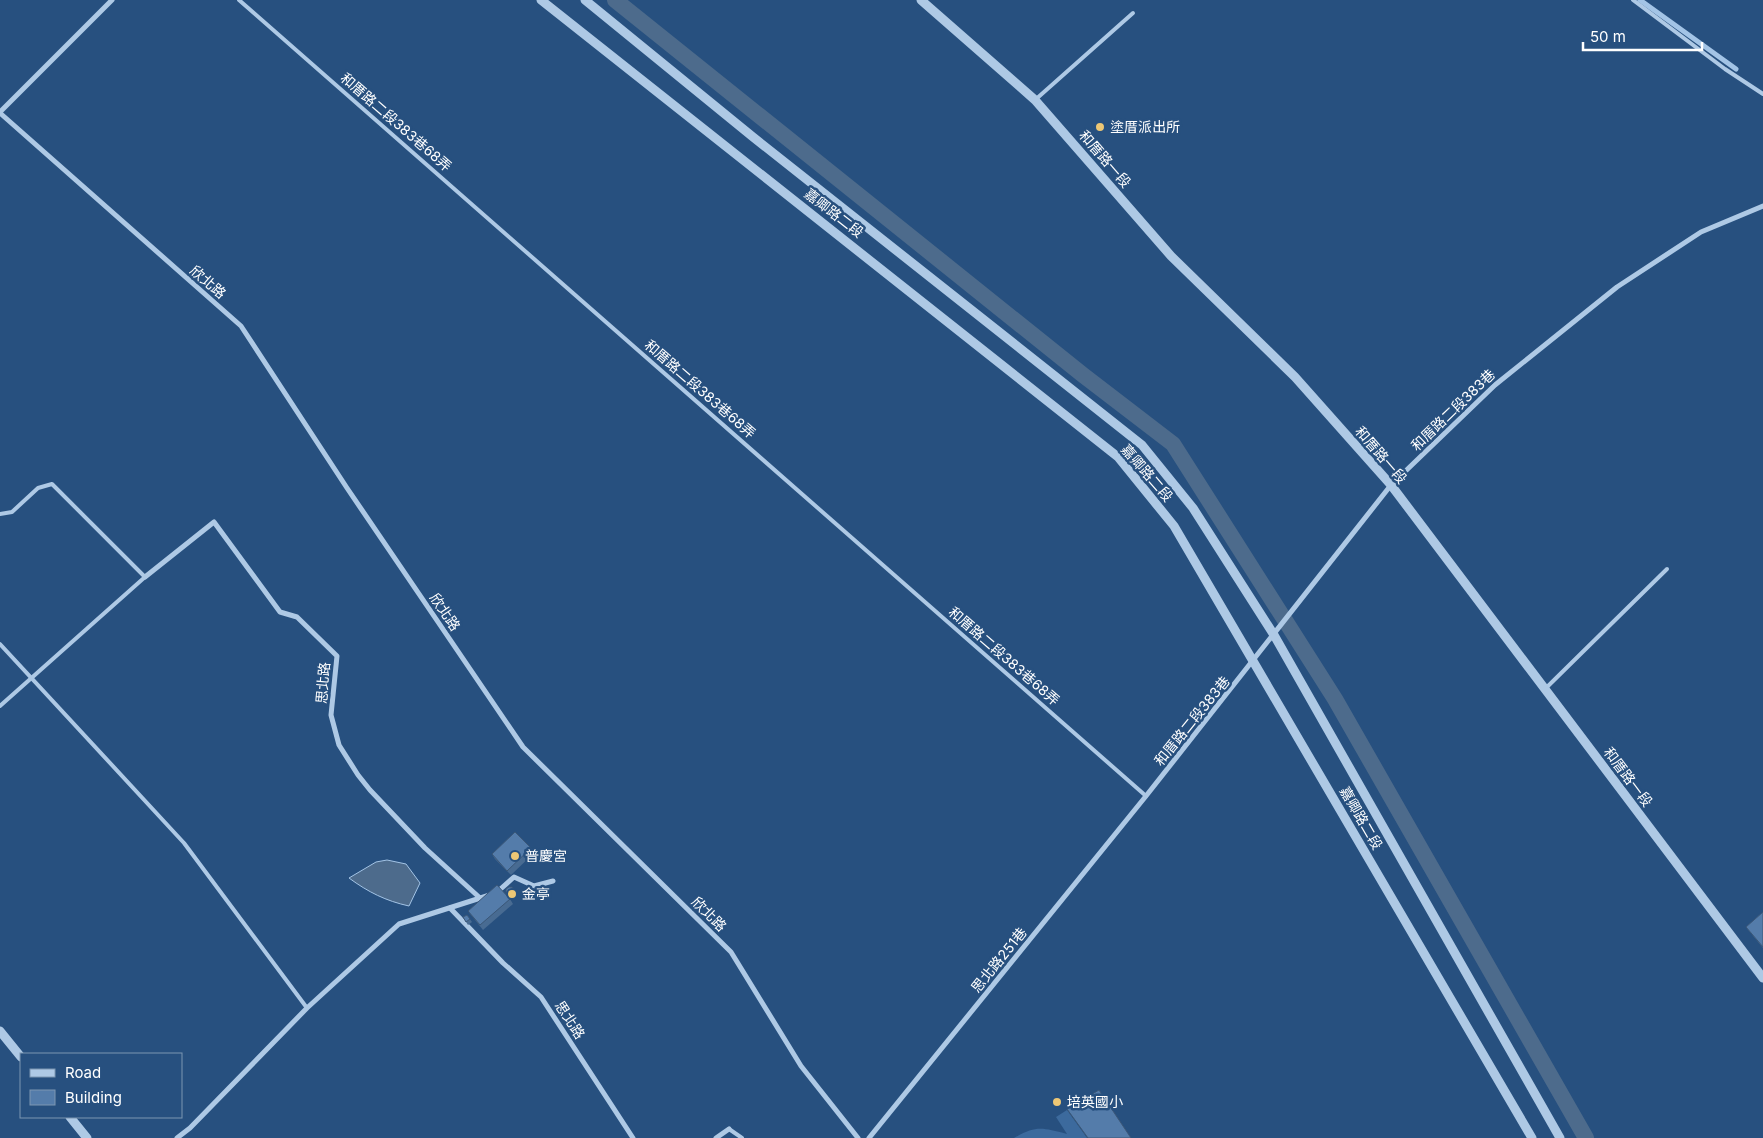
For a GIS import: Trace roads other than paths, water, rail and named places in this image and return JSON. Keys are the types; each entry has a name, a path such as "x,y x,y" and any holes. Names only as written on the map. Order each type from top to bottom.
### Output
{"street":[{"path":"0,113 112,0"},
{"name":"嘉卿路二段","path":"541,0 1118,457 1174,526 1532,1138"},
{"name":"嘉卿路二段","path":"586,0 761,143 1142,445 1193,508 1274,634 1560,1138"},
{"name":"和厝路一段","path":"921,0 1035,100 1171,256 1294,377 1391,485 1763,978"},
{"name":"欣北路","path":"0,113 241,326 347,488 523,746 731,952 801,1066 858,1138"},
{"name":"和厝路二段383巷","path":"1146,796 1391,485 1495,384 1617,287 1701,232 1763,206"},
{"name":"思北路","path":"145,577 214,522 280,612 297,617 337,656 331,716 339,745 358,775 425,848 480,898"},
{"name":"思北路251巷","path":"869,1138 1146,796"},
{"path":"177,1138 190,1128 307,1008 399,924 496,893 514,877 534,886 553,881"},
{"name":"思北路","path":"450,908 503,963 542,997 633,1138"},
{"path":"0,1030 20,1056"},
{"path":"71,1118 87,1138"},
{"path":"716,1138 728,1129"}],"lane":[{"name":"和厝路二段383巷68弄","path":"239,0 1146,796"},
{"path":"1633,0 1725,69 1763,94"},
{"path":"1035,100 1133,13"},
{"path":"0,514 12,512 38,488 52,484 145,577 0,706"},
{"path":"1544,689 1667,569"},
{"path":"0,644 184,843 307,1008"},
{"path":"728,1129 742,1138"}],"waterway":[{"path":"615,0 1083,375 1173,444 1335,699 1586,1138"},
{"path":"1640,0 1736,69"}],"place":[{"name":"塗厝派出所","path":"1100,127"},
{"name":"普慶宮","path":"515,856"},
{"name":"金亭","path":"512,894"},
{"name":"培英國小","path":"1057,1102"}]}
